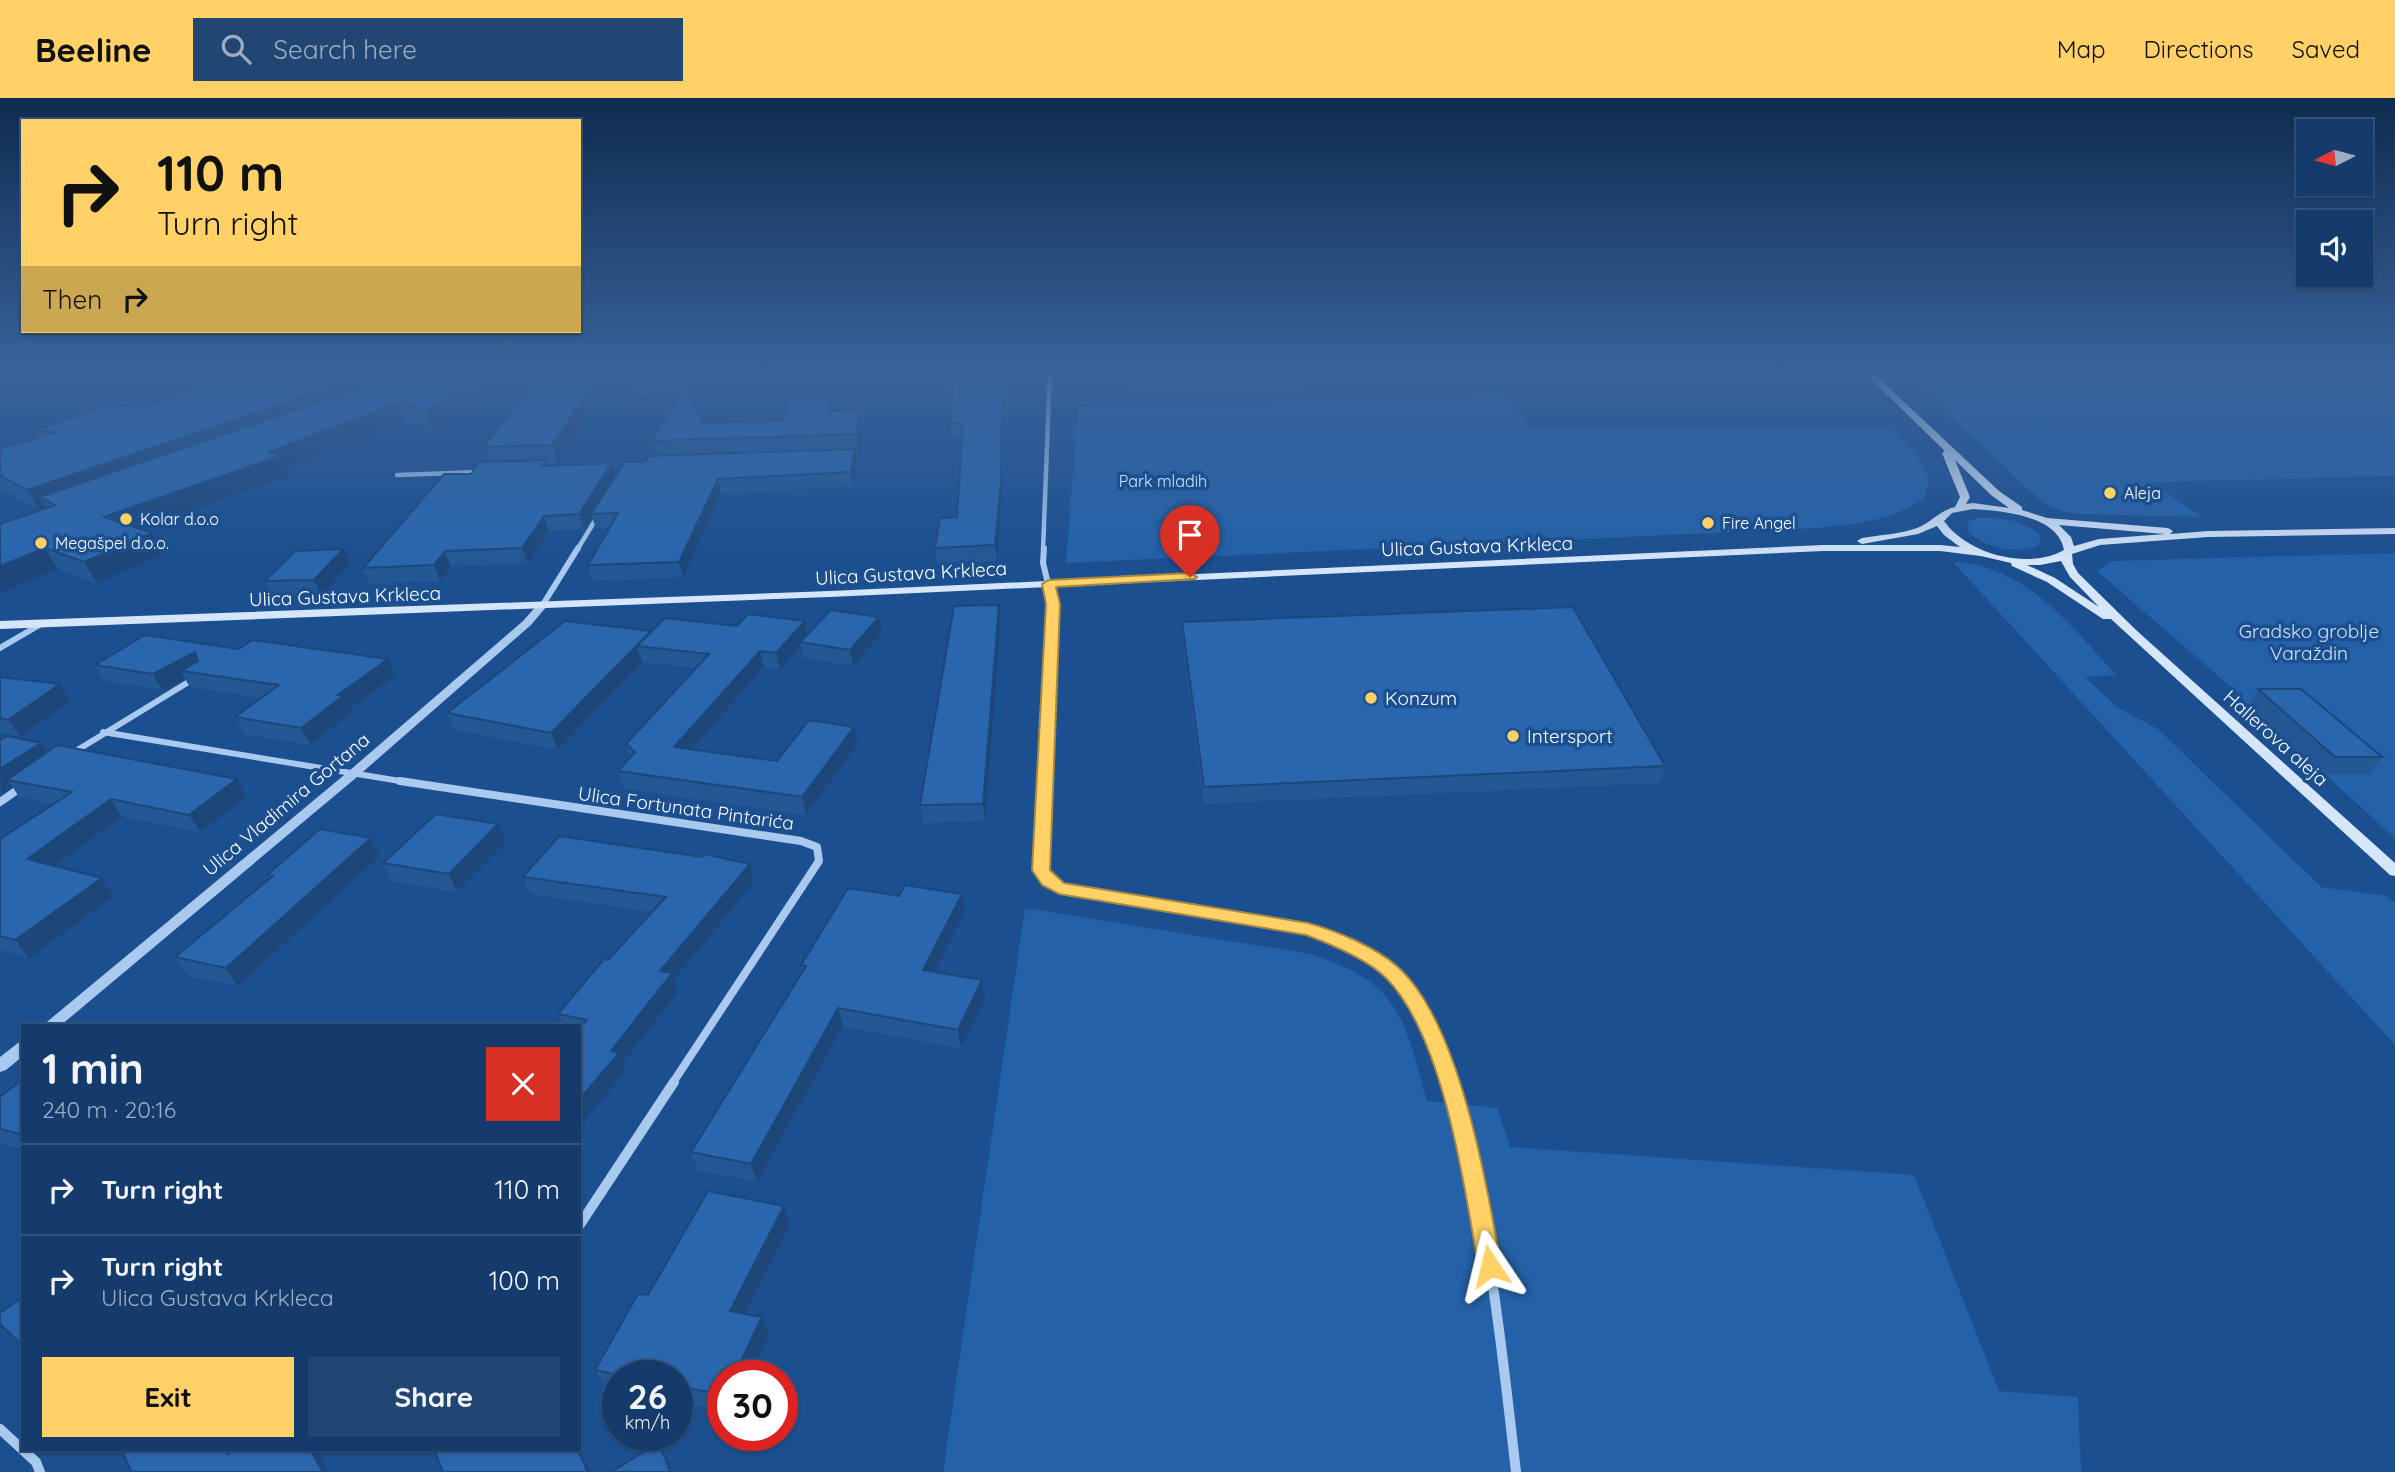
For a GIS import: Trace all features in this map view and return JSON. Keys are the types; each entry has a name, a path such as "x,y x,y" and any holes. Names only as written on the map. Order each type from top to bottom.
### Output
{"main road":[{"path":"1932,433 1995,492 2026,514"},
{"path":"1939,440 1964,491 1965,497 1959,508"},
{"path":"1959,508 1990,507 2068,524 2208,534"},
{"name":"Ulica Gustava Krkleca","path":"1823,548 1918,531 1939,522 1942,515 1959,508"},
{"name":"Hallerova aleja","path":"2040,519 2065,535 2070,543 2067,564 2074,575 2132,633 2395,871"},
{"path":"1939,522 1951,538 1983,554 2003,559 2042,561 2102,542 2208,534 2395,531"},
{"name":"Ulica Gustava Krkleca","path":"0,625 542,606 1823,548 1940,548 1983,554"},
{"name":"Hallerova aleja","path":"2003,559 2051,580 2132,633"}],"street":[{"path":"1048,433 1043,563 1053,604 1041,870 1048,881 1059,888 1308,929 1367,954 1390,970 1409,991 1424,1016 1473,1166 1498,1316 1516,1472"},
{"path":"397,475 492,472"},
{"path":"542,606 607,502"},
{"name":"Ulica Vladimira Gortana","path":"51,1024 352,774 542,606"},
{"path":"0,648 42,624"},
{"path":"69,755 202,674"},
{"path":"103,732 352,774"},
{"name":"Ulica Fortunata Pintarića","path":"352,774 801,841 817,847 818,862 581,1223"},
{"path":"0,802 34,779"},
{"path":"0,1066 21,1049"},
{"path":"0,1429 21,1448"},
{"path":"24,1451 36,1462 40,1472"}],"green space":[{"name":"Park mladih","path":"1076,433 1895,433 1916,454 1929,480 1925,497 1899,512 1874,520 1818,528 1066,563"},
{"path":"1969,433 2395,433 2395,476 2151,482 2202,517 2079,514 2060,511 2041,501"},
{"path":"1976,518 2001,518 2025,525 2039,534 2040,544 2022,550 1991,545 1967,530 1969,521"},
{"name":"Gradsko groblje Varaždin","path":"2395,553 2395,838 2239,694 2097,571 2112,561"},
{"path":"1953,562 1979,566 2003,574 2045,601 2116,675 2085,677 2118,708 2158,729 2321,887 2387,896 2395,903 2395,1045"},
{"path":"1025,908 1310,954 1340,965 1363,977 1394,1006 1411,1046 1427,1101 1497,1108 1510,1147 1914,1175 1999,1391 2078,1397 2081,1472 943,1472"}],"building":[{"path":"52,433 196,433 27,490 0,475 0,449"},
{"path":"228,433 319,433 269,452 280,456 104,517 152,533 84,562 45,548 0,566 0,524 55,505 40,497"},
{"path":"495,433 560,433 552,445 484,447"},
{"path":"657,433 856,433 856,434 652,441"},
{"path":"962,433 1002,433 1001,482 995,545 935,548 940,518 957,517"},
{"path":"855,449 851,472 718,479 679,562 588,565 618,513 591,514 624,462 645,462 648,456"},
{"path":"547,460 543,466 612,463 579,514 544,516 522,548 445,551 434,565 363,568 444,474 471,474 479,462"},
{"path":"343,549 314,580 265,581 295,551"},
{"path":"999,605 983,804 920,805 954,606"},
{"path":"1573,607 1665,766 1204,787 1182,622"},
{"path":"831,610 879,617 850,650 800,642"},
{"path":"748,614 805,621 776,653 760,651 674,747 777,761 809,720 854,727 802,797 618,771 635,752 626,744 709,654 637,646 665,618 737,626"},
{"path":"565,621 651,631 551,733 447,713"},
{"path":"145,635 239,649 252,640 388,659 338,695 343,696 301,728 235,717 279,685 181,671 198,661 195,652 153,674 95,665"},
{"path":"0,677 60,684 8,720 0,718"},
{"path":"2258,689 2301,689 2382,757 2335,757"},
{"path":"7,736 41,743 0,769 0,740"},
{"path":"57,745 237,779 189,815 111,799 27,859 102,878 15,940 0,936 0,839 72,792 7,780"},
{"path":"436,814 498,824 449,874 383,863"},
{"path":"320,829 371,838 226,968 175,957 273,876 267,875"},
{"path":"559,836 702,857 704,854 750,864 660,971 672,973 611,1051 619,1053 581,1098 581,1026 587,1020 558,1014 604,959 608,960 666,897 523,877"},
{"path":"905,885 962,894 923,970 982,980 958,1030 838,1008 751,1164 691,1152 806,966 801,965 848,888 899,896"},
{"path":"21,1081 21,1134 0,1129 0,1097"},
{"path":"708,1191 784,1206 730,1311 762,1317 742,1360 707,1360 707,1392 693,1389 693,1360 602,1360 602,1371 595,1370 638,1294 648,1295"},
{"path":"21,1298 21,1344 0,1324 0,1313"},
{"path":"122,1451 227,1451 228,1454 232,1451 311,1451 323,1472 132,1472"},
{"path":"435,1451 578,1451 588,1472 443,1472"},
{"path":"646,1451 662,1451 670,1472 611,1472"}],"place":[{"name":"Aleja","path":"2110,493"},
{"name":"Kolar d.o.o","path":"126,519"},
{"name":"Fire Angel","path":"1708,523"},
{"name":"Megašpel d.o.o.","path":"41,543"},
{"name":"Konzum","path":"1371,698"},
{"name":"Intersport","path":"1513,736"}],"route":[{"path":"1190,577 1049,584 1053,604 1041,870 1048,881 1059,888 1076,892 1240,916 1308,929 1367,954 1390,970 1409,991 1424,1016 1447,1079 1473,1166 1490,1266"}]}
